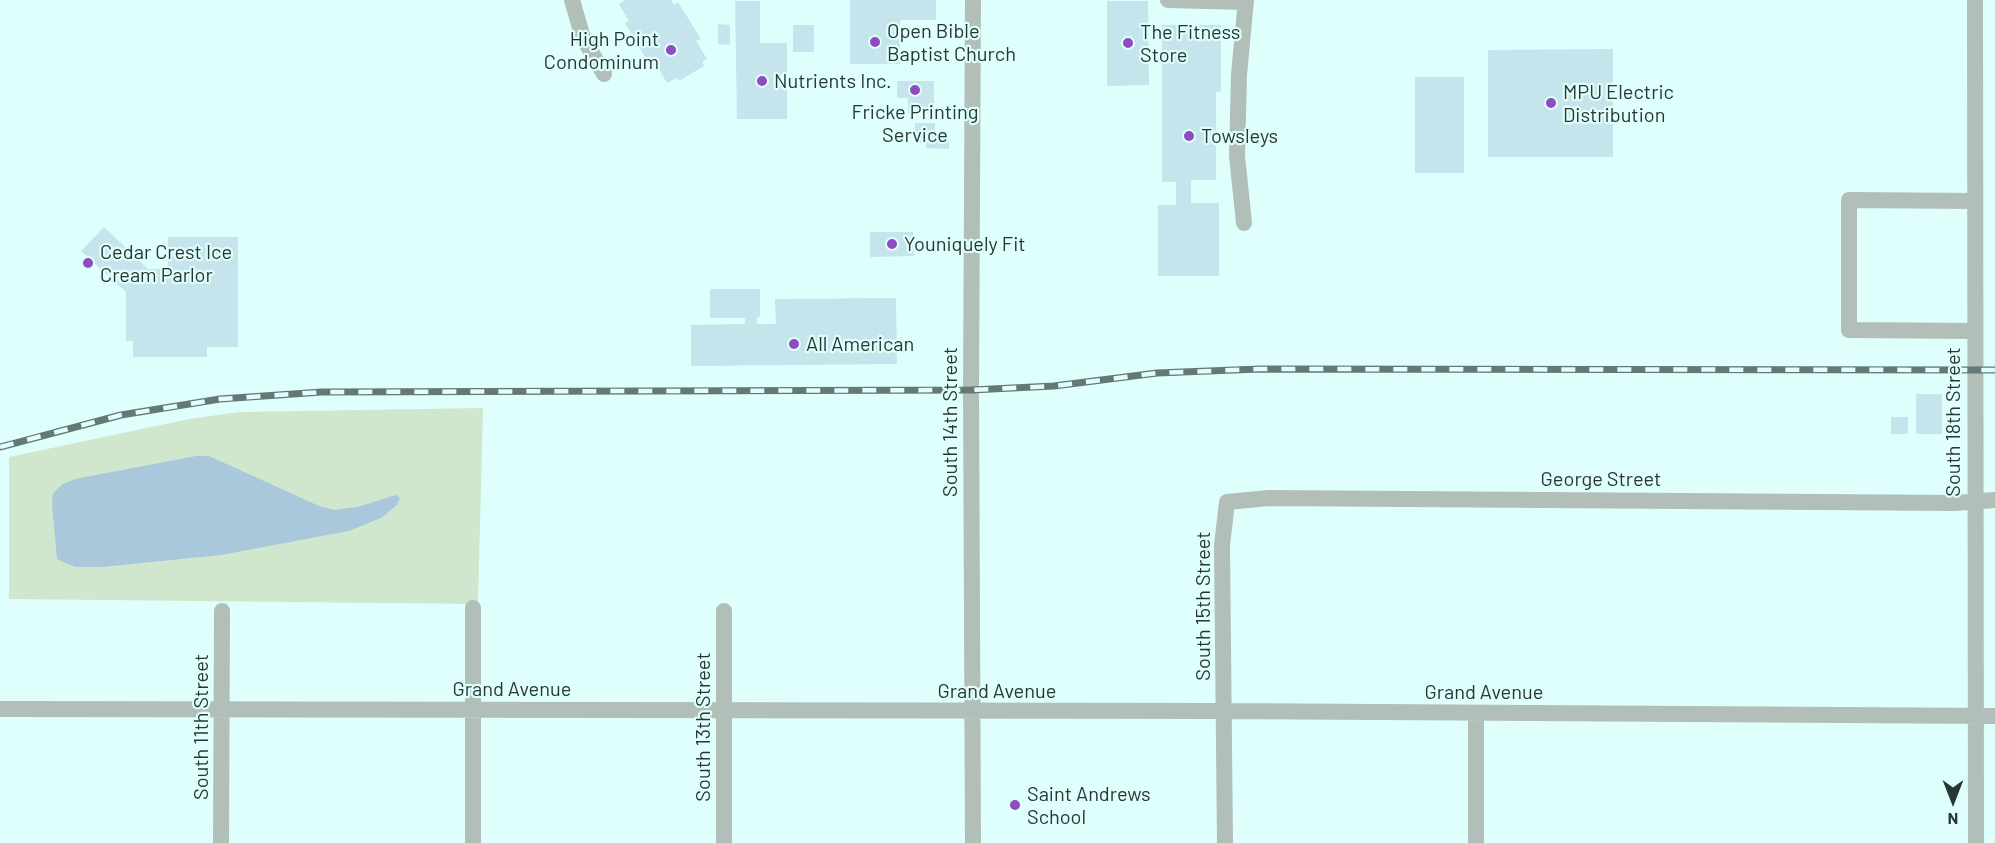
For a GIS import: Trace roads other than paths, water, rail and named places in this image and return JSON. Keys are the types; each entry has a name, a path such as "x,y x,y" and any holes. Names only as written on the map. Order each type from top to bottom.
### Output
{"street":[{"path":"572,0 583,38 604,74"},
{"name":"South 14th Street","path":"973,0 971,390 973,843"},
{"path":"1168,0 1246,1 1239,75 1237,156 1244,223"},
{"name":"South 18th Street","path":"1975,0 1977,843"},
{"path":"1974,201 1849,200 1849,330 1974,330"},
{"name":"George Street","path":"1227,502 1281,498 1975,503 1995,500"},
{"name":"South 15th Street","path":"1225,843 1222,545 1227,502"},
{"path":"473,608 473,843"},
{"name":"South 11th Street","path":"221,843 222,611"},
{"name":"South 13th Street","path":"724,611 724,843"},
{"name":"Grand Avenue","path":"0,710 1224,711 1995,716"},
{"path":"1476,713 1476,843"}],"water":[{"path":"196,456 209,456 319,506 334,510 357,507 396,495 400,498 397,505 381,518 349,531 221,555 102,567 75,567 57,559 52,504 53,493 63,484 75,479"}],"railway":[{"path":"0,447 121,415 220,399 322,392 971,390 1054,386 1157,373 1260,369 1995,370"}],"place":[{"name":"Open Bible Baptist Church","path":"875,42"},
{"name":"The Fitness Store","path":"1128,43"},
{"name":"High Point Condominum","path":"671,50"},
{"name":"Nutrients Inc.","path":"762,81"},
{"name":"Fricke Printing Service","path":"915,90"},
{"name":"MPU Electric Distribution","path":"1551,103"},
{"name":"Towsleys","path":"1189,136"},
{"name":"Youniquely Fit","path":"892,244"},
{"name":"Cedar Crest Ice Cream Parlor","path":"88,263"},
{"name":"All American","path":"794,344"},
{"name":"Saint Andrews School","path":"1015,805"}]}
